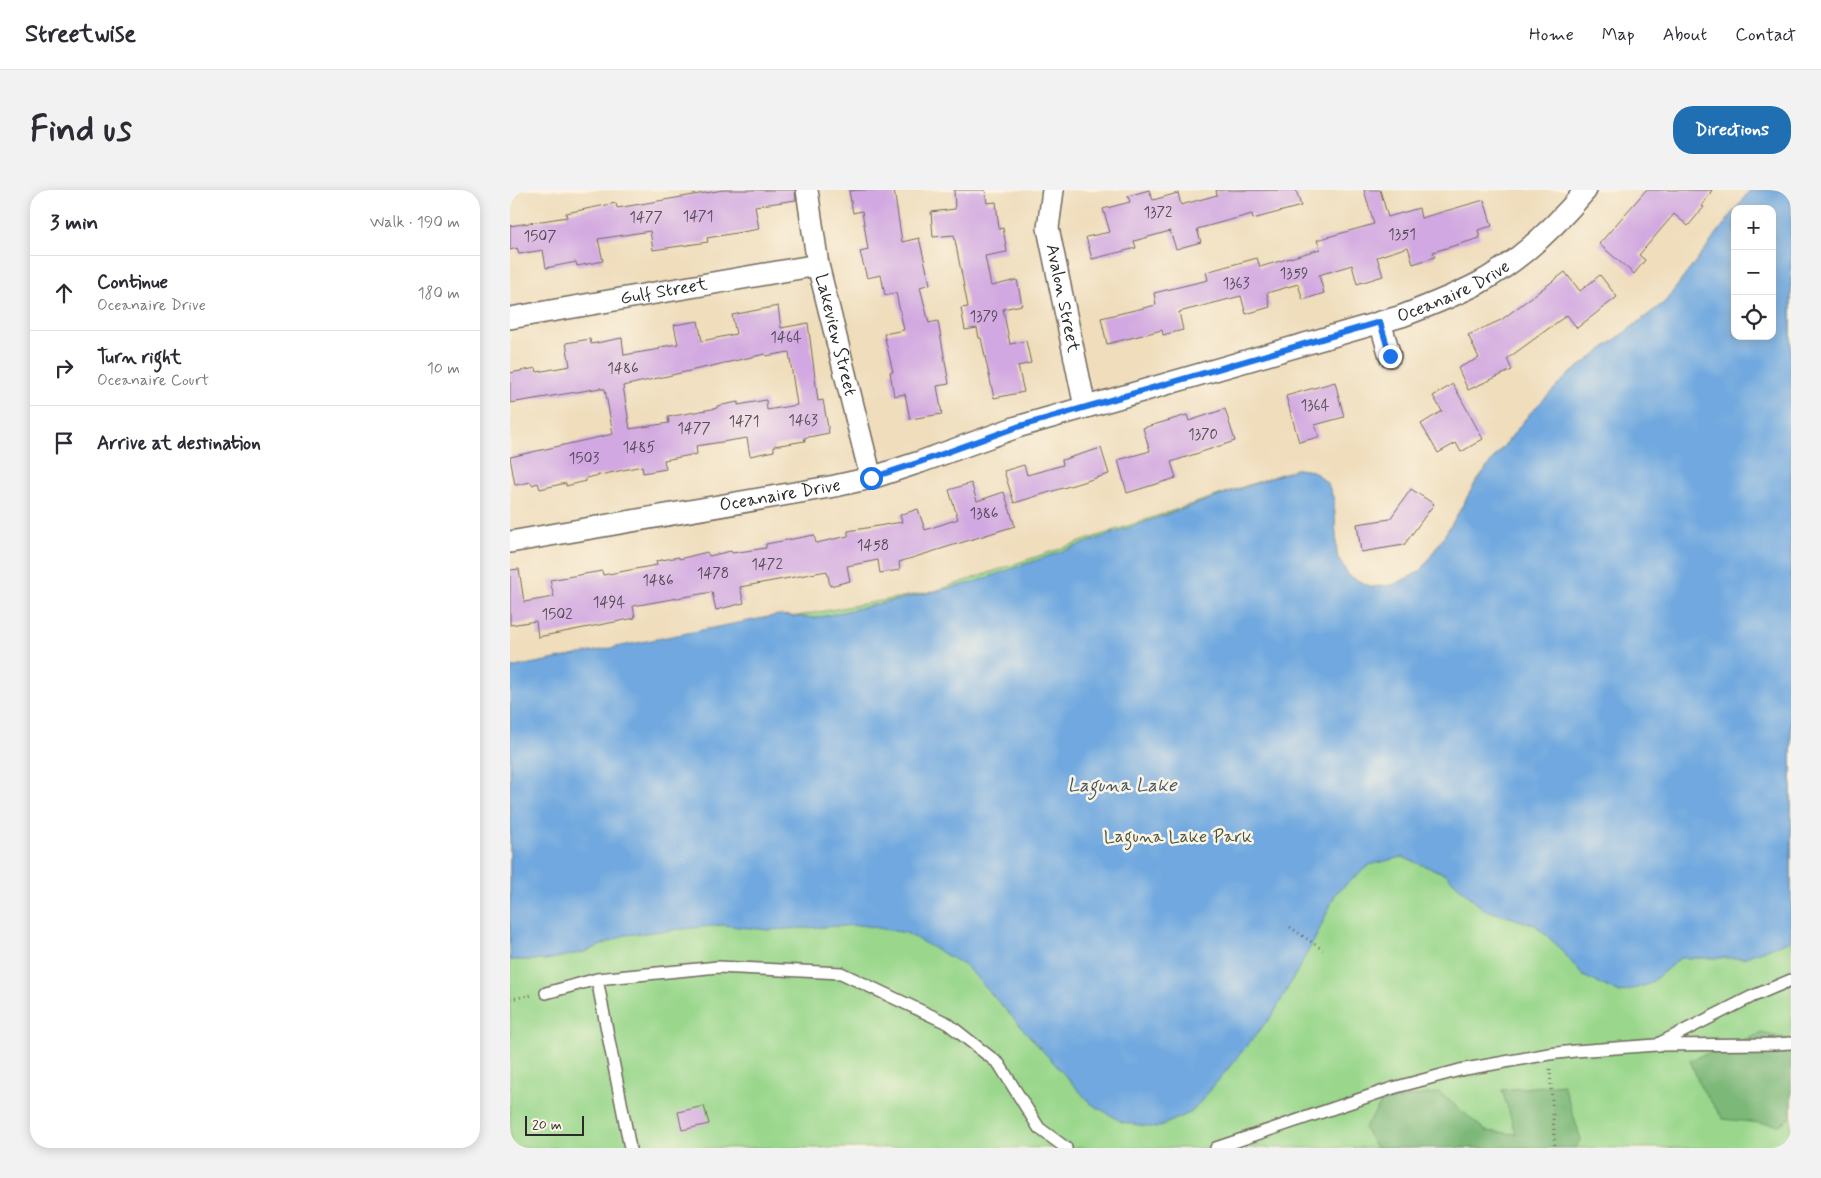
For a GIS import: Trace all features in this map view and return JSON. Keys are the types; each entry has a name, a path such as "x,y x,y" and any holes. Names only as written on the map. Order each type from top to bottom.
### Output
{"street":[{"name":"Lakeview Street","path":"807,190 818,265 871,478"},
{"name":"Avalon Street","path":"1053,190 1048,228 1085,407"},
{"name":"Oceanaire Drive","path":"510,542 835,486 871,478 1017,427 1380,322 1442,301 1480,282 1516,259 1548,232 1586,190"},
{"name":"Gulf Street","path":"510,318 818,265"},
{"path":"1380,322 1390,356"}],"lane":[{"path":"546,993 597,979 718,968 841,973 947,1023 999,1064 1039,1128 1066,1148"},
{"path":"597,979 630,1148"},
{"path":"1656,1045 1752,997 1791,980"},
{"path":"1216,1148 1393,1088 1460,1070 1549,1054 1656,1045 1791,1043"}],"path":[{"path":"1290,927 1323,950"},
{"path":"510,999 546,993"},
{"path":"1549,1054 1555,1148"}],"green space":[{"name":"Laguna Lake","path":"1750,190 1791,190 1791,1148 510,1148 510,668 935,591 1296,469 1313,471 1328,484 1334,500 1337,556 1349,576 1371,587 1393,585 1422,571 1477,480 1531,412 1567,376 1665,302 1731,215 1731,340 1776,340 1776,205 1739,205"},
{"path":"1762,1033 1791,1040 1791,1117 1779,1125 1723,1119 1700,1086 1690,1060"},
{"path":"1563,1084 1581,1139 1575,1148 1376,1148 1364,1128 1382,1102 1439,1092 1486,1131 1516,1134 1502,1090"}],"water":[{"name":"Laguna Lake","path":"1750,190 1791,190 1791,940 1743,958 1680,958 1649,984 1620,993 1583,976 1557,945 1535,925 1483,909 1445,874 1402,857 1369,865 1336,893 1316,937 1274,1013 1192,1112 1156,1128 1122,1122 1090,1103 966,966 906,933 860,925 768,930 721,925 625,935 585,952 546,960 510,960 510,668 778,615 816,618 972,583 1296,469 1313,471 1328,484 1334,500 1337,556 1349,576 1371,587 1393,585 1421,571 1453,522 1477,480 1531,412 1567,376 1665,302 1731,215 1731,340 1776,340 1776,205 1739,205"}],"building":[{"path":"723,190 795,190 796,200 755,206 759,229 707,238 708,242 653,250 650,231 598,239 603,261 577,266 576,262 546,268 543,250 519,254 517,248 510,250 510,226 567,217 566,213 616,203 617,208"},
{"path":"894,190 902,242 919,238 930,284 920,287 929,323 938,321 949,384 937,386 942,414 910,419 905,394 894,396 890,372 893,372 884,334 904,330 896,293 885,295 881,275 867,278 860,252 868,250 862,211 853,213 849,191"},
{"path":"954,190 985,190 987,203 996,202 999,229 1003,228 1007,252 985,256 991,286 1017,280 1022,305 1003,309 1010,344 1026,341 1031,363 1018,366 1024,392 994,398 981,338 979,338 977,328 965,330 961,308 968,307 954,235 933,237 931,212 955,209"},
{"path":"1149,190 1153,200 1178,193 1181,205 1217,195 1216,190 1296,190 1301,206 1253,219 1252,214 1197,229 1201,242 1176,249 1170,231 1134,241 1136,248 1092,259 1086,237 1110,232 1103,209 1130,202 1128,196"},
{"path":"1364,190 1380,190 1388,217 1419,208 1421,218 1484,200 1492,226 1478,230 1480,238 1433,252 1435,257 1413,264 1408,247 1377,257 1383,276 1357,284 1352,265 1319,275 1324,293 1303,300 1298,284 1267,293 1270,307 1246,314 1241,296 1179,312 1183,330 1163,335 1162,330 1107,344 1101,318 1156,305 1154,293 1208,280 1206,272 1257,258 1260,267 1320,249 1317,240 1374,224"},
{"path":"1646,190 1712,190 1702,206 1704,207 1688,226 1674,214 1639,255 1645,260 1634,274 1599,244"},
{"path":"1565,272 1580,291 1600,275 1617,297 1577,328 1567,315 1507,359 1512,370 1468,390 1458,368 1479,358 1468,335 1501,320"},
{"path":"778,306 781,328 808,323 818,401 823,400 829,433 804,438 805,441 774,446 774,451 750,456 747,438 696,446 697,454 664,460 666,469 643,473 642,466 586,478 586,481 566,486 566,483 540,489 538,483 532,485 531,482 515,485 510,457 613,434 605,389 601,388 510,403 510,373 536,368 537,372 570,366 566,343 590,339 591,344 622,338 624,355 678,344 674,325 698,321 702,341 736,334 732,315","holes":["789,352 797,405 767,410 766,400 738,405 738,402 668,417 669,423 630,429 623,386 765,354 766,356"]},
{"path":"1335,382 1344,417 1315,425 1319,437 1299,442 1286,396"},
{"path":"1453,384 1483,439 1461,452 1456,443 1438,453 1421,424 1442,411 1433,396"},
{"path":"1225,409 1235,441 1171,462 1176,478 1127,493 1118,460 1150,451 1143,428 1187,415 1189,421"},
{"path":"1101,448 1109,474 1014,503 1004,471 1024,465 1027,475 1063,465 1062,460"},
{"path":"971,483 977,501 1004,492 1015,526 899,562 900,570 880,573 878,560 847,566 850,581 830,586 827,571 740,587 744,603 716,610 712,592 633,606 635,618 538,637 536,621 510,625 510,570 519,569 524,602 554,597 550,580 602,571 603,575 657,565 656,561 679,557 679,559 707,552 709,556 731,551 732,553 766,548 766,544 814,535 816,543 848,536 848,531 902,522 900,515 918,509 925,530 958,519 949,490"},
{"path":"1411,489 1434,504 1404,545 1361,552 1357,524 1390,519"},
{"path":"704,1106 709,1124 682,1130 678,1112"}],"route":[{"path":"871,478 1017,427 1380,322 1390,356"}],"park label":[{"name":"Laguna Lake Park","path":"1178,837"}]}
